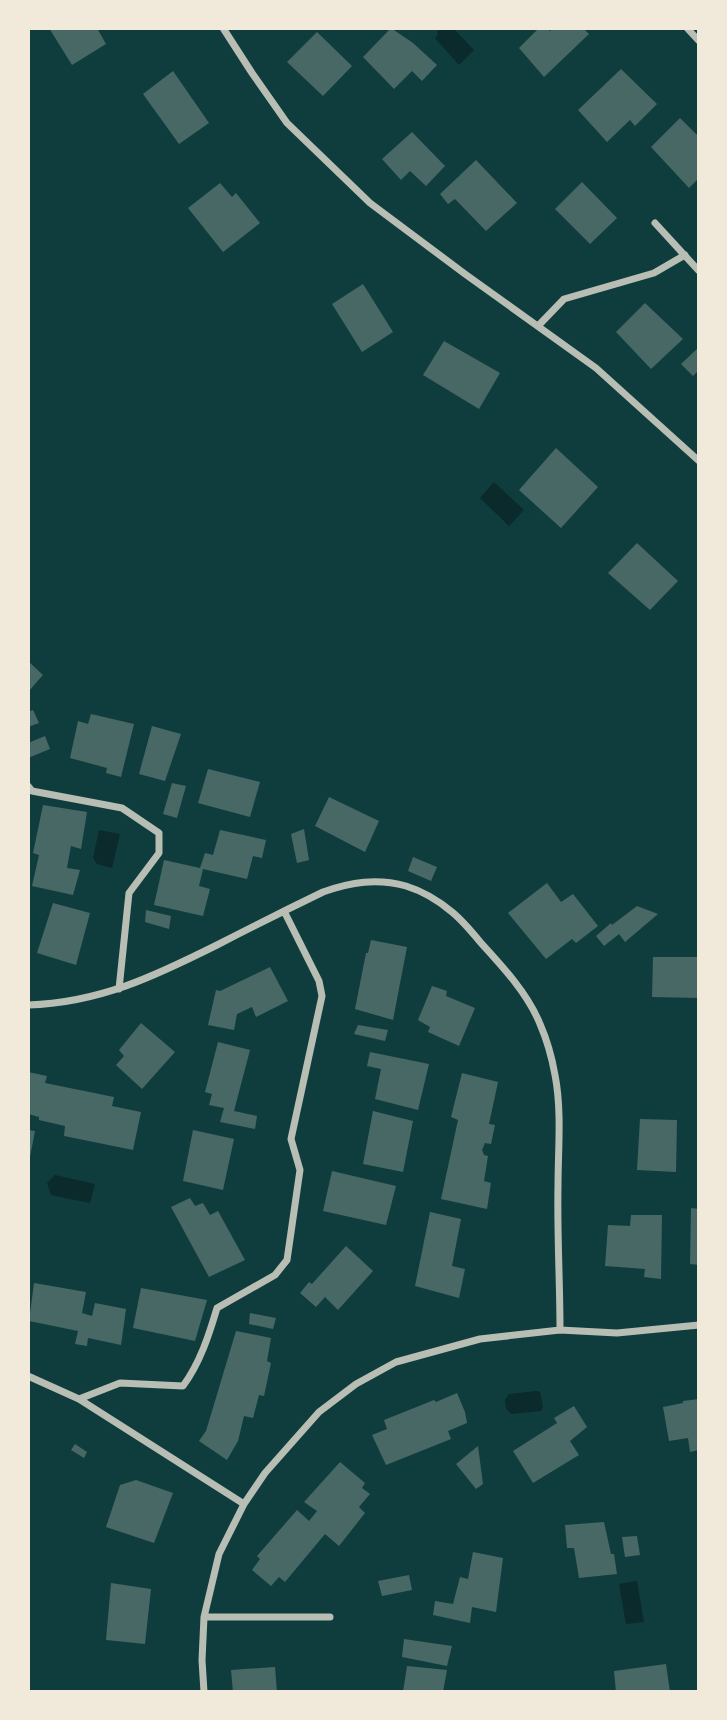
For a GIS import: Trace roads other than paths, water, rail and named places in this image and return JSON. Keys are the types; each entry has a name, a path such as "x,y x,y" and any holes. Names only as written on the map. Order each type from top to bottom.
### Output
{"street":[{"path":"687,28 699,41"},
{"path":"225,29 251,73 287,123 370,203 596,368 699,461"},
{"path":"655,223 699,271"},
{"path":"538,326 564,299 654,273 685,255"},
{"path":"28,786 32,791 122,808 159,834 159,853 129,893 119,989"},
{"path":"28,1005 63,1002 119,989 168,969 323,892 345,884 386,882 432,897 452,912 496,960 528,1002 544,1034 558,1094 560,1330"},
{"path":"79,1399 120,1383 183,1386 192,1374 217,1308 275,1275 287,1260 300,1170 291,1139 322,996 319,981 285,911"},
{"path":"204,1692 204,1617 219,1554 244,1504 265,1473 319,1412 356,1384 396,1362 480,1339 560,1330 617,1333 699,1325"},
{"path":"28,1376 79,1399 244,1504"},
{"path":"204,1617 330,1617"}],"water":[{"path":"438,28 453,28 474,50 459,65 435,38"},
{"path":"494,482 524,510 509,526 480,498"},
{"path":"99,830 120,834 112,868 97,864 93,858"},
{"path":"55,1175 95,1184 90,1203 51,1195 47,1183"},
{"path":"540,1392 543,1407 541,1411 512,1414 506,1409 505,1400 509,1394"},
{"path":"637,1581 644,1622 626,1624 619,1584"}]}
